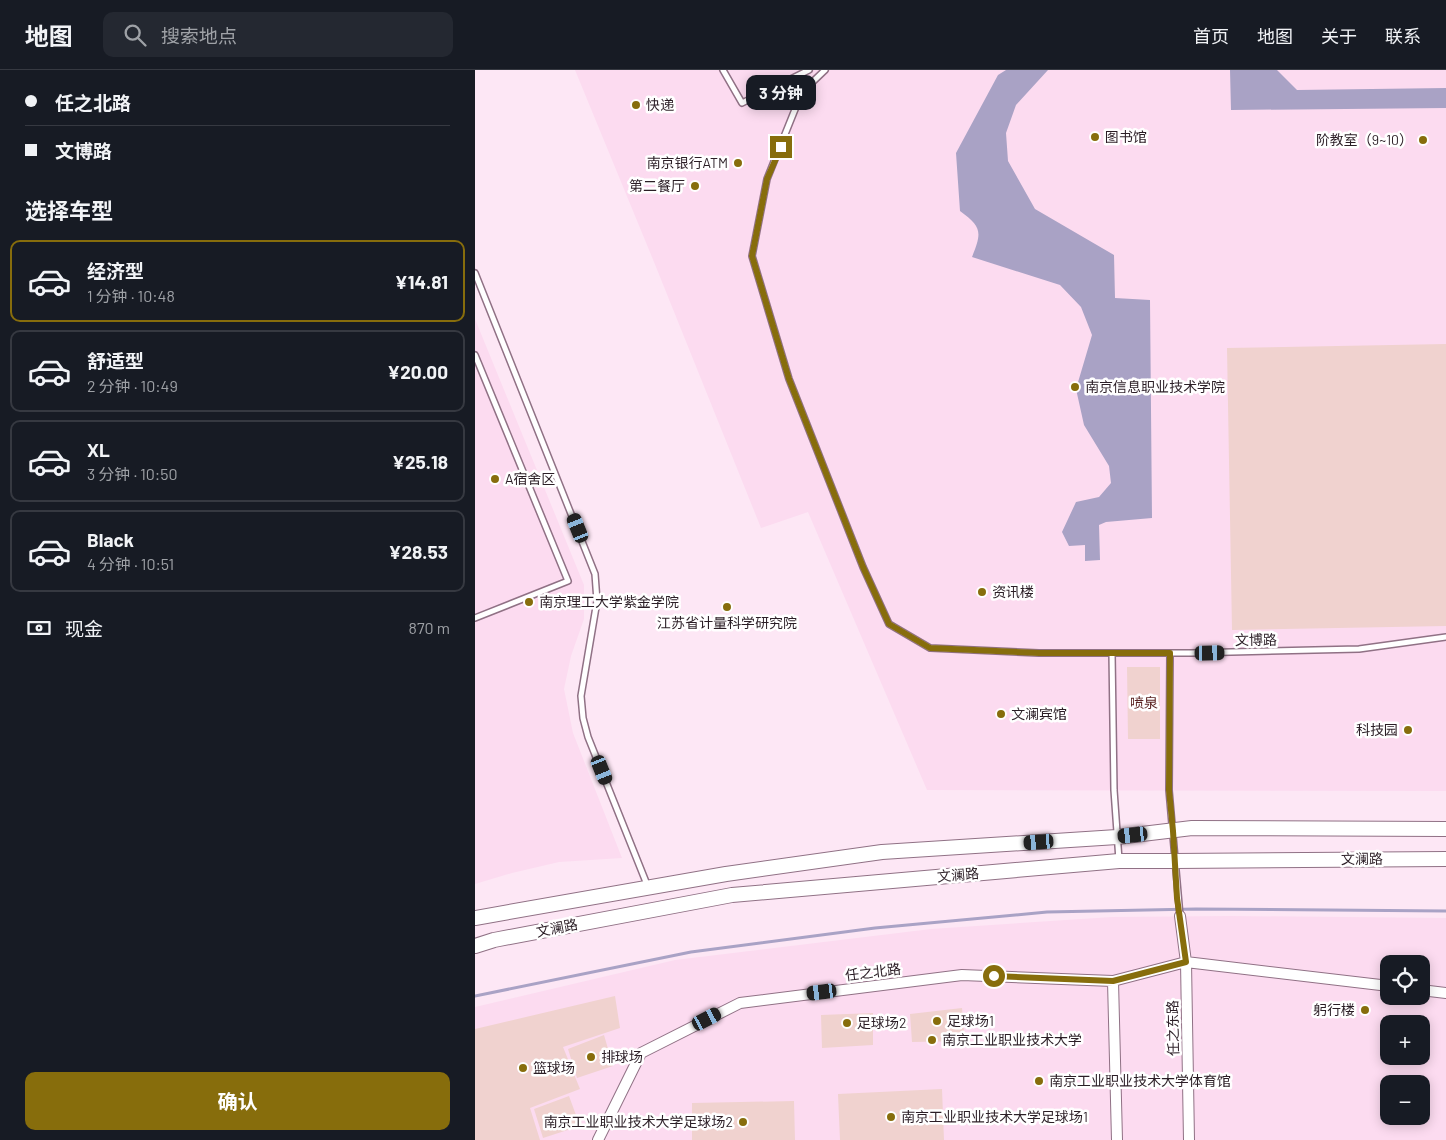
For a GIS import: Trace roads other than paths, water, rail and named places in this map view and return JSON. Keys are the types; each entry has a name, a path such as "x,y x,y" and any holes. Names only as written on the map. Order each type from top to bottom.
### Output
{"main road":[{"name":"文澜路","path":"475,918 726,874 882,852 1117,837 1192,828 1446,829"},
{"name":"文澜路","path":"475,946 494,940 732,895 1119,860 1175,862 1446,859"}],"street":[{"name":"任之东路","path":"1179,916 1186,962 1189,1140"},
{"name":"任之北路","path":"598,1140 641,1053 740,1002 962,975 1113,981 1186,962"},
{"path":"1186,962 1380,985"},
{"path":"1113,981 1117,1140"},
{"path":"1430,991 1446,993"}],"lane":[{"path":"723,70 742,103 809,70"},
{"name":"文博路","path":"825,70 802,92 767,179 752,256 789,379 863,567 889,624 930,648 1039,653 1170,653 1359,649 1446,637"},
{"path":"475,273 595,574 597,601 581,696 583,718 588,737 648,888"},
{"path":"475,355 568,581 475,618"},
{"path":"1112,653 1114,790 1119,860"},
{"path":"1170,653 1169,790 1179,916"}],"waterway":[{"path":"475,996 691,952 875,928 1047,912 1196,909 1446,911"}],"place":[{"name":"快递","path":"636,105"},
{"name":"图书馆","path":"1095,137"},
{"name":"阶教室（9~10）","path":"1423,140"},
{"name":"南京银行ATM","path":"738,163"},
{"name":"第二餐厅","path":"695,186"},
{"name":"南京信息职业技术学院","path":"1075,387"},
{"name":"A宿舍区","path":"495,479"},
{"name":"资讯楼","path":"982,592"},
{"name":"南京理工大学紫金学院","path":"529,602"},
{"name":"江苏省计量科学研究院","path":"727,607"},
{"name":"文澜宾馆","path":"1001,714"},
{"name":"科技园","path":"1408,730"},
{"name":"躬行楼","path":"1365,1010"},
{"name":"足球场1","path":"937,1021"},
{"name":"足球场2","path":"847,1023"},
{"name":"南京工业职业技术大学","path":"932,1040"},
{"name":"排球场","path":"591,1057"},
{"name":"篮球场","path":"523,1068"},
{"name":"南京工业职业技术大学体育馆","path":"1039,1081"},
{"name":"南京工业职业技术大学足球场1","path":"891,1117"},
{"name":"南京工业职业技术大学足球场2","path":"743,1122"}],"park label":[{"name":"喷泉","path":"1144,703"}]}
